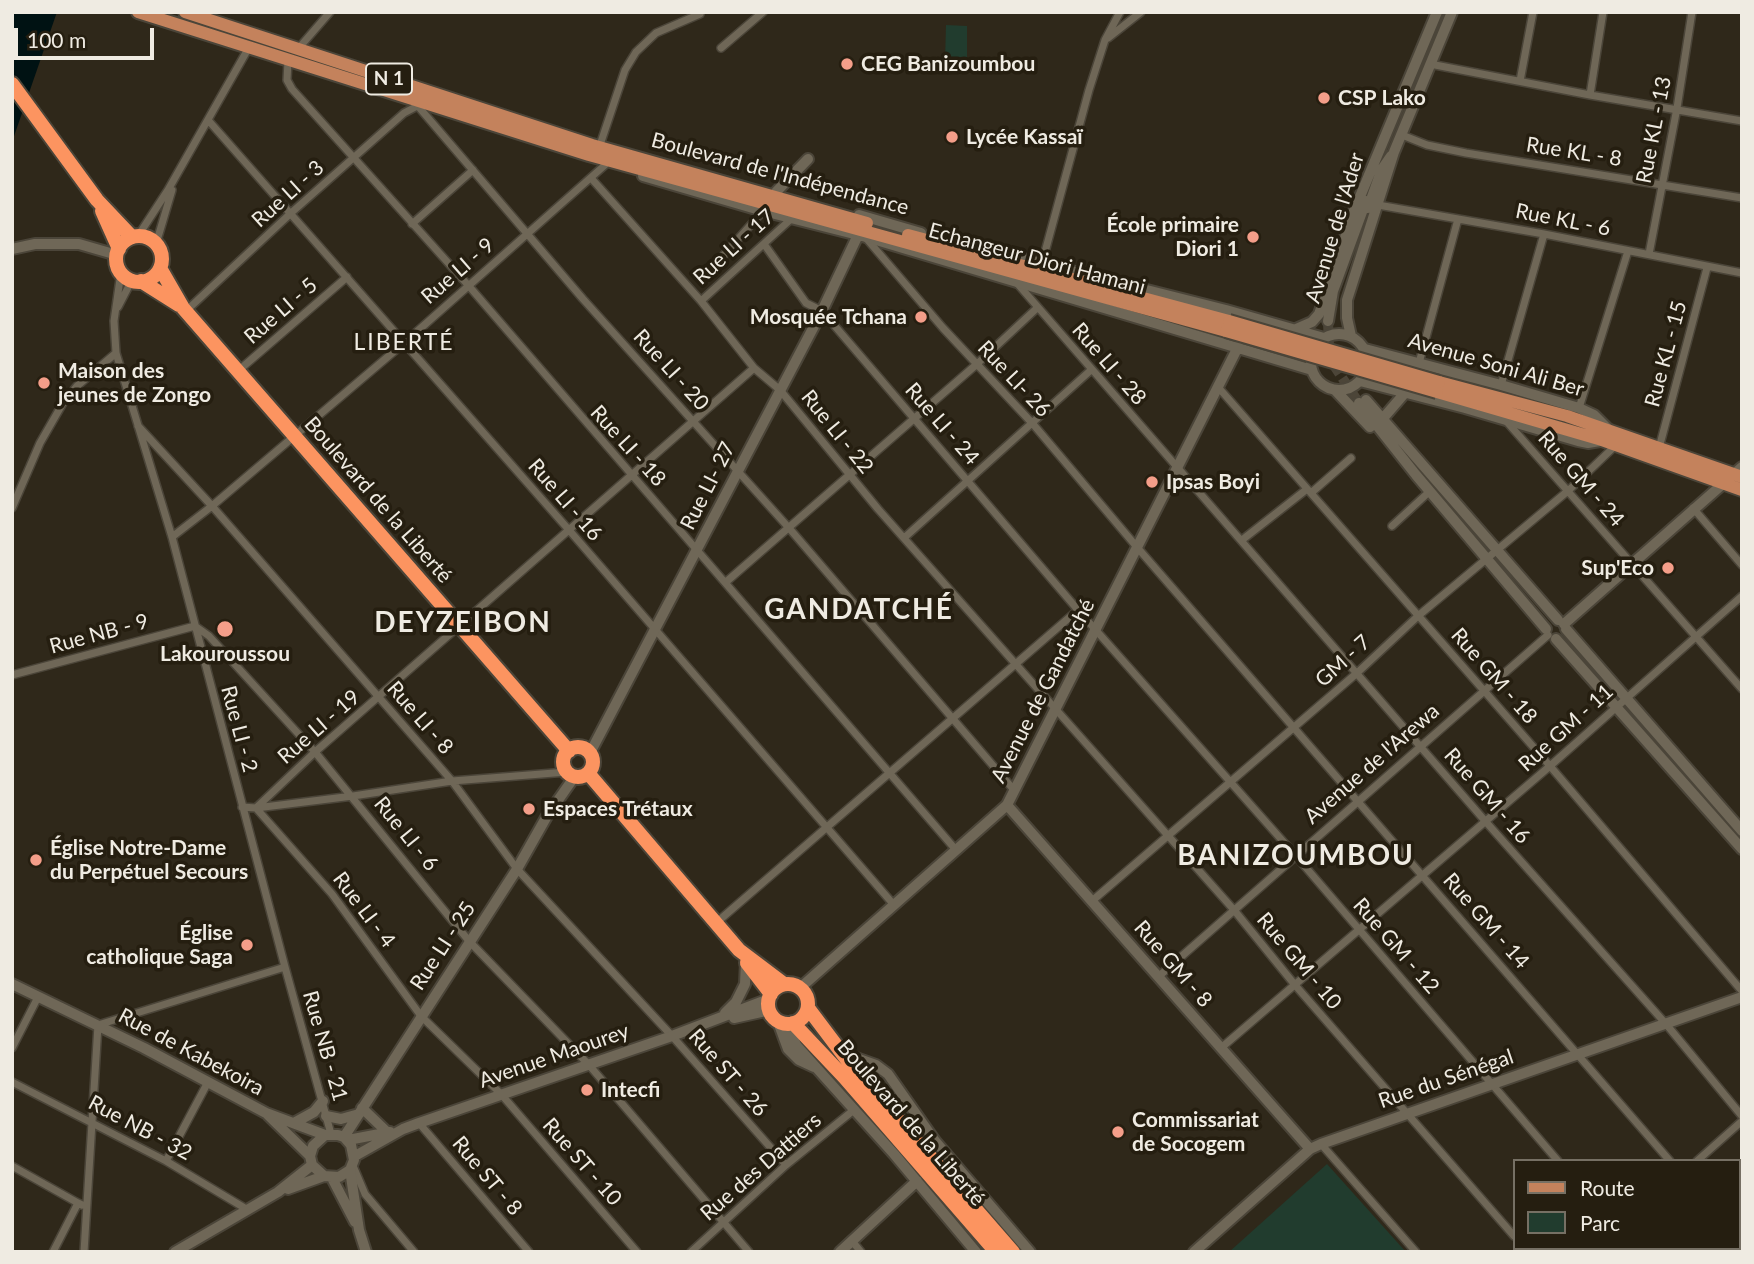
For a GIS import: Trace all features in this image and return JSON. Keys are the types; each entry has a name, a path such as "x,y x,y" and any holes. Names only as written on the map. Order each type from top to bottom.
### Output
{"highway":[{"path":"12,83 97,200 135,237 151,239 156,244 162,255 160,268 149,279 131,278 97,200"},
{"path":"118,252 135,237"},
{"name":"Boulevard de la Liberté","path":"160,268 185,310 569,751"},
{"name":"Boulevard de la Liberté","path":"131,278 185,310"},
{"path":"577,747 590,753 593,761 576,774 563,763 569,751 577,747"},
{"name":"Boulevard de la Liberté","path":"576,774 715,924 742,956 778,1012 844,1077 996,1252"},
{"name":"Boulevard de la Liberté","path":"742,956 784,984"},
{"path":"800,988 784,984 778,1012 803,1018 808,1008"},
{"name":"Boulevard de la Liberté","path":"800,988 807,997 808,1008 842,1053 1013,1252"}],"main road":[{"name":"Boulevard de l'Indépendance","path":"138,12 420,105 776,192 967,246 1042,263 1324,338"},
{"name":"Boulevard de l'Indépendance","path":"186,12 628,161"},
{"name":"Avenue de l'Ader","path":"1327,319 1333,291 1373,178 1380,147 1437,12"},
{"name":"Avenue de l'Ader","path":"1352,336 1347,318 1347,300 1394,152 1452,12"},
{"name":"Boulevard de l'Indépendance","path":"593,148 605,165 791,219 862,236 1312,370"},
{"name":"Avenue de l'Ader","path":"1324,338 1319,325 1327,319 1338,294 1382,169 1394,152"},
{"path":"776,192 808,159"},
{"name":"Echangeur Diori Hamani","path":"628,161 1228,326 1438,387"},
{"name":"Rue LI- 27","path":"590,753 862,236"},
{"name":"Echangeur Diori Hamani","path":"898,236 996,268 1228,326"},
{"path":"898,236 967,246"},
{"path":"12,249 35,244 79,244 118,252"},
{"path":"996,268 1056,294"},
{"name":"Avenue de l'Ader","path":"1296,329 1327,319"},
{"path":"1335,390 1344,390 1359,382 1367,362 1364,349 1352,336 1342,333 1324,338 1312,352 1312,370 1321,384 1335,390 1416,475 1550,634 1742,849"},
{"name":"Avenue de Gandatché","path":"800,988 1007,805 1238,347"},
{"name":"Avenue Soni Ali Ber","path":"1364,349 1579,408 1594,415 1606,436 1616,445 1737,472"},
{"path":"1359,382 1429,471 1742,831"},
{"name":"Avenue Soni Ali Ber","path":"1359,382 1578,441 1588,443 1606,436"},
{"name":"Avenue Soni Ali Ber","path":"1438,387 1737,472"},
{"path":"1385,415 1404,394"},
{"path":"1416,475 1362,402 1429,471"},
{"path":"1550,634 1563,636 1563,624 1737,472"},
{"name":"Avenue Soni Ali Ber","path":"1737,472 1742,490"},
{"path":"1550,634 1550,622 1563,624"},
{"name":"Rue LI - 25","path":"346,1139 360,1111 576,774"},
{"name":"Rue GM - 8","path":"1007,805 1222,1048 1315,1146"},
{"path":"717,1018 736,1002 745,984 742,956"},
{"name":"Rue de Kabekoira","path":"12,984 98,1025 266,1113 328,1135"},
{"name":"Rue du Sénégal","path":"1194,1252 1315,1146 1742,997"},
{"name":"Avenue Maourey","path":"346,1139 403,1129 717,1018 778,1012"},
{"name":"Boulevard de la Liberté","path":"778,1012 785,1041 794,1055 806,1065 820,1069 976,1252"},
{"name":"Boulevard de la Liberté","path":"842,1053 882,1068 935,1141 1030,1252"},
{"path":"295,1123 314,1112 323,1101"},
{"path":"326,1116 341,1119 360,1111 387,1132"},
{"name":"Rue de Kabekoira","path":"266,1113 311,1161"},
{"name":"Avenue Maourey","path":"353,1163 403,1129"},
{"path":"175,1252 278,1192 311,1161 313,1146 328,1135 346,1139 353,1163 359,1230 366,1252"},
{"path":"311,1161 328,1177 359,1230"},
{"path":"278,1192 345,1174 353,1163"},
{"path":"840,1252 917,1181"}],"street":[{"path":"298,49 330,12"},
{"path":"721,48 763,12"},
{"path":"1042,263 1105,40 1120,12"},
{"path":"1105,40 1141,12"},
{"path":"1520,81 1533,12"},
{"path":"1590,95 1604,12"},
{"name":"Rue KL - 13","path":"1648,254 1677,108 1692,12"},
{"path":"593,148 625,70 636,52 656,33 700,15"},
{"path":"135,237 174,179 248,49"},
{"name":"Rue LI - 18","path":"288,61 287,80 292,89 468,285 956,850"},
{"path":"1430,64 1742,121"},
{"name":"Rue LI - 3","path":"185,310 404,113 420,105"},
{"name":"Rue LI - 20","path":"420,105 583,299 789,528 1014,790"},
{"name":"Rue LI - 16","path":"208,120 894,905"},
{"name":"Rue KL - 8","path":"1402,135 1427,145 1459,151 1742,198"},
{"name":"Rue LI - 9","path":"172,537 404,343 605,165"},
{"path":"412,224 473,170"},
{"name":"Rue LI - 22","path":"591,178 701,301 754,368 780,390 849,475 1055,709"},
{"path":"156,244 174,179"},
{"name":"Rue KL - 6","path":"1378,205 1742,273"},
{"path":"722,257 763,211"},
{"name":"Rue LI - 17","path":"701,301 791,219"},
{"path":"1419,363 1458,219"},
{"path":"1502,385 1544,234"},
{"name":"Rue LI- 26","path":"862,236 1033,424 1136,546"},
{"name":"Rue LI - 24","path":"764,244 806,303 822,311 1096,629"},
{"path":"1579,408 1628,251"},
{"name":"Rue KL - 15","path":"1660,449 1707,268"},
{"name":"Rue LI - 5","path":"239,371 347,277"},
{"path":"116,310 131,278"},
{"path":"116,310 131,278"},
{"name":"Rue LI - 28","path":"1015,281 1176,469"},
{"path":"726,582 977,364 1037,308"},
{"name":"Rue LI - 2","path":"116,310 116,353 172,537 285,968"},
{"path":"12,508 40,443 63,403 76,386 116,353"},
{"name":"Rue LI - 19","path":"256,808 316,752 754,368"},
{"path":"904,538 1091,370"},
{"name":"Rue GM - 18","path":"1218,387 1550,766 1742,991"},
{"name":"Rue GM - 24","path":"1504,419 1742,689"},
{"name":"Rue LI - 8","path":"138,426 212,506 452,781 517,869 672,1036"},
{"name":"GM - 7","path":"1091,901 1357,673 1418,616 1569,490 1616,445"},
{"path":"1242,540 1351,458"},
{"name":"Rue GM - 16","path":"1176,469 1242,540 1486,822 1666,1024 1742,1119"},
{"path":"1392,526 1430,491"},
{"path":"1693,509 1742,565"},
{"name":"Rue GM - 14","path":"1136,546 1668,1159"},
{"name":"Rue GM - 11","path":"1222,1048 1486,822 1742,596"},
{"path":"715,924 1078,610"},
{"name":"Rue NB - 9","path":"12,676 195,626"},
{"name":"Rue LI - 6","path":"195,626 209,636 316,752 469,941 589,1065 749,1252"},
{"name":"Rue GM - 12","path":"1096,629 1296,856 1556,1159"},
{"name":"Avenue de l'Arewa","path":"1158,977 1550,634"},
{"name":"Rue GM - 10","path":"1055,709 1234,910 1295,985 1512,1234"},
{"path":"242,807 256,808 353,796 452,781 576,774"},
{"name":"Rue LI - 4","path":"256,808 332,894 421,1016 501,1094"},
{"path":"84,1252 82,1205 93,1122 98,1025 285,968"},
{"name":"Rue NB - 21","path":"285,968 323,1101 328,1135"},
{"path":"12,1048 38,997"},
{"name":"Rue ST - 26","path":"672,1036 786,1165"},
{"name":"Rue NB - 32","path":"12,1082 166,1160 248,1210"},
{"path":"166,1160 208,1082"},
{"name":"Rue ST - 10","path":"501,1094 637,1252"},
{"name":"Rue des Dattiers","path":"691,1252 786,1165 855,1109"},
{"path":"1699,1159 1742,1119"},
{"name":"Rue ST - 8","path":"419,1123 529,1252"},
{"name":"Rue GM - 8","path":"1315,1146 1416,1252"},
{"path":"353,1163 365,1194 414,1252"},
{"path":"12,1166 82,1205"},
{"path":"53,1252 82,1205"},
{"path":"852,1241 861,1252"},
{"path":"53,1252 61,1252"}],"green space":[{"path":"946,25 967,26 967,63 945,62"},
{"path":"1327,1164 1406,1252 1229,1252"}],"shaded area":[{"path":"12,12 57,12 12,142"}],"tunnel":[{"path":"1328,321 1329,346 1335,367 1359,403"}],"place":[{"name":"CEG Banizoumbou","path":"847,64"},
{"name":"CSP Lako","path":"1324,98"},
{"name":"Lycée Kassaï","path":"952,137"},
{"name":"École primaire Diori 1","path":"1253,237"},
{"name":"Mosquée Tchana","path":"921,317"},
{"name":"Maison des jeunes de Zongo","path":"44,383"},
{"name":"Ipsas Boyi","path":"1152,482"},
{"name":"Sup'Eco","path":"1668,568"},
{"name":"Lakouroussou","path":"225,629"},
{"name":"Espaces Trétaux","path":"529,809"},
{"name":"Église Notre-Dame du Perpétuel Secours","path":"36,860"},
{"name":"Église catholique Saga","path":"247,945"},
{"name":"Intecfi","path":"587,1090"},
{"name":"Commissariat de Socogem","path":"1118,1132"}],"district":[{"name":"LIBERTÉ","path":"404,343"},
{"name":"GANDATCHÉ","path":"859,610"},
{"name":"DEYZEIBON","path":"463,623"},
{"name":"BANIZOUMBOU","path":"1296,856"}]}
